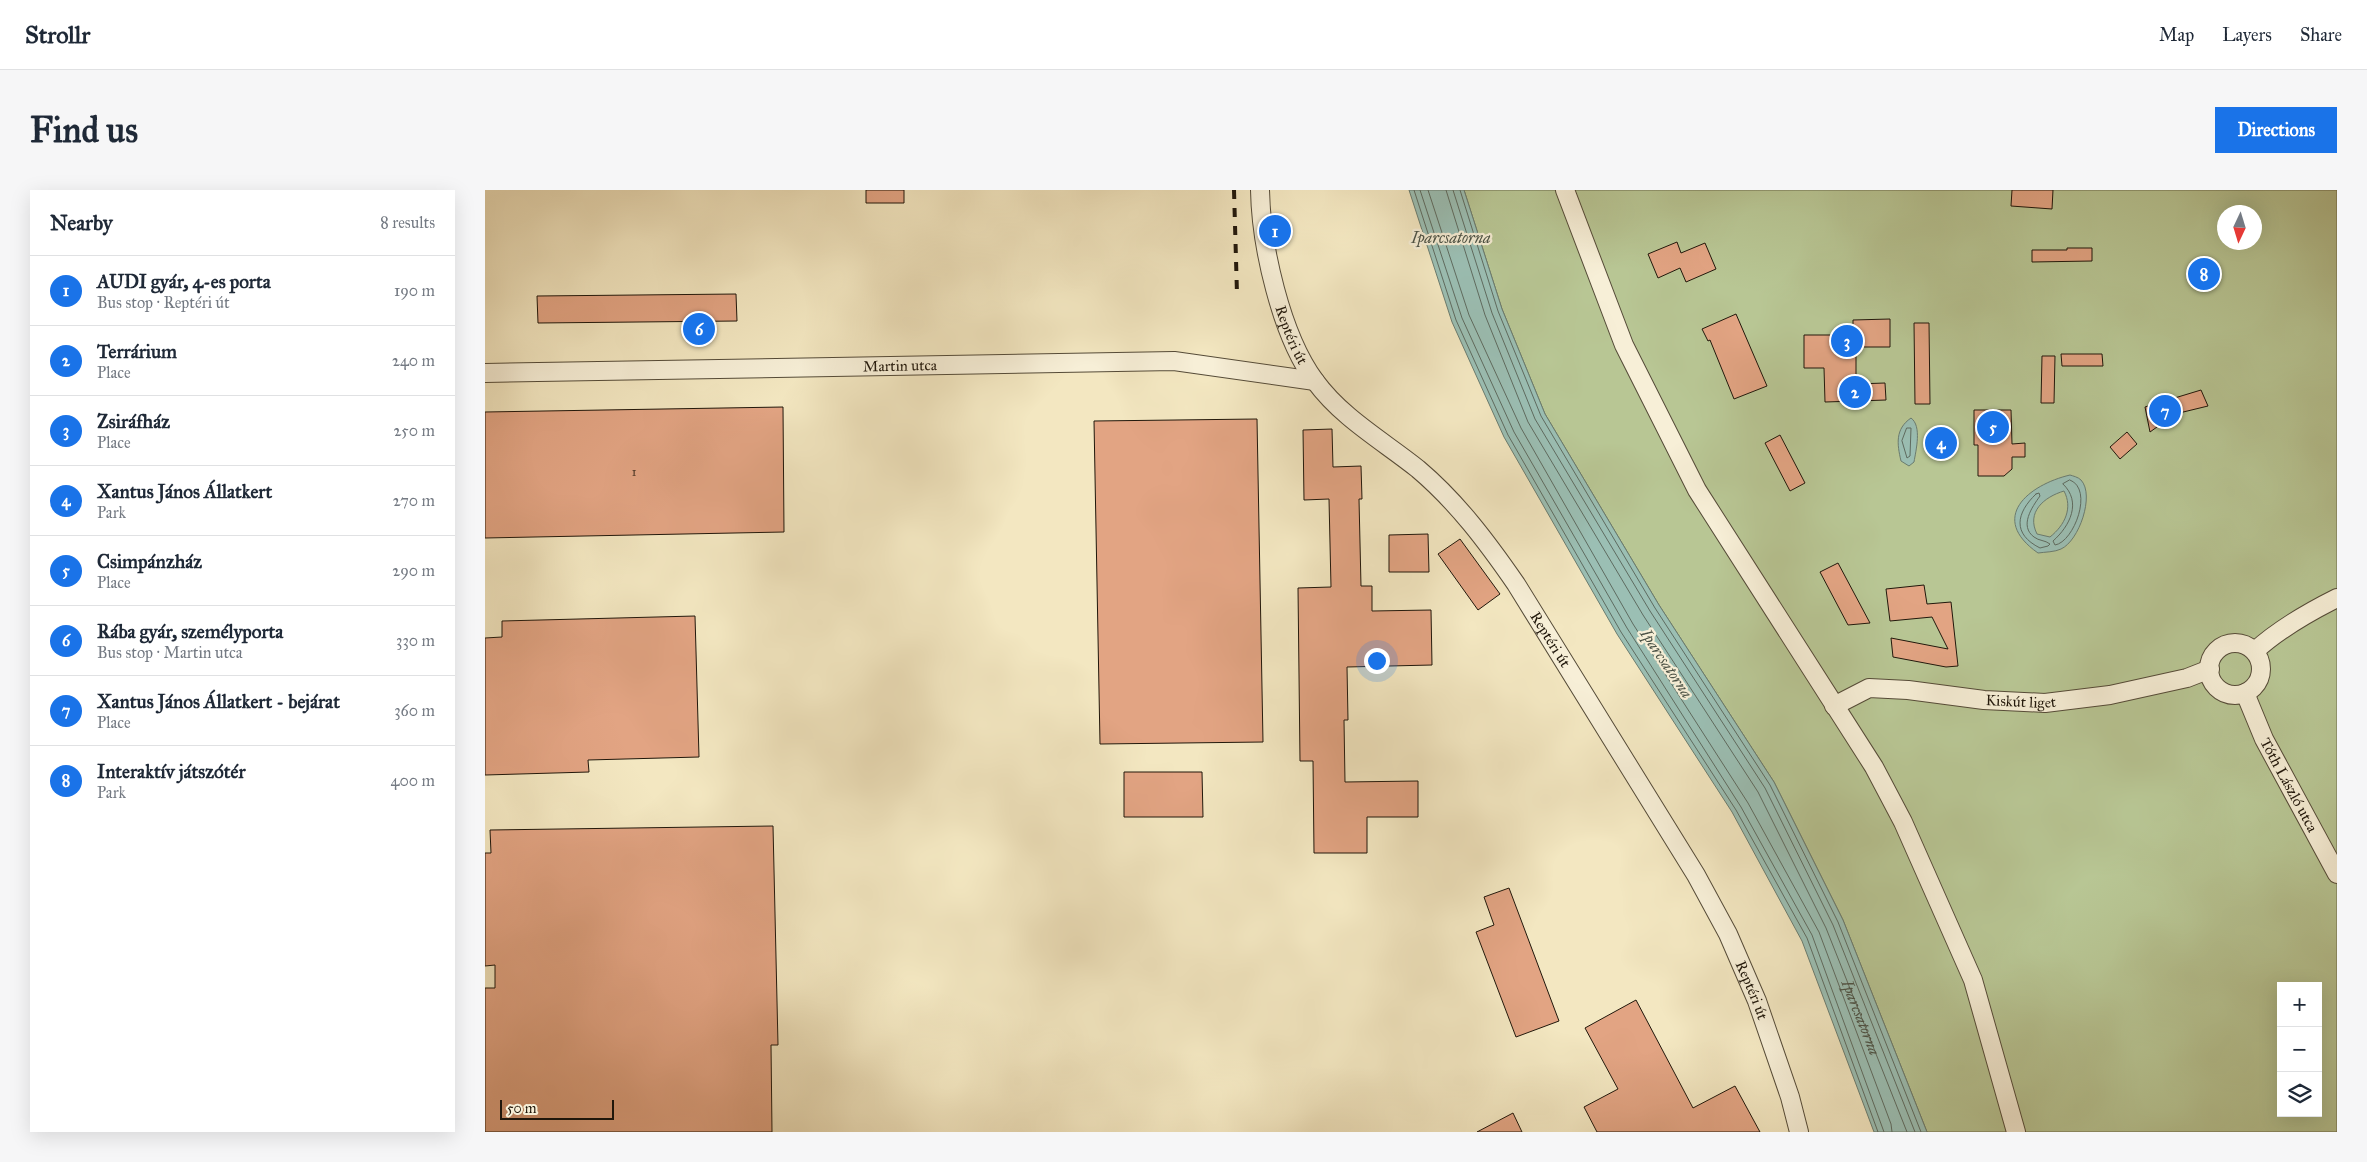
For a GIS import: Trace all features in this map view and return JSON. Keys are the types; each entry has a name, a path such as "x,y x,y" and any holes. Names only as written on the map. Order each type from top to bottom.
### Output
{"street":[{"name":"Reptéri út","path":"1260,190 1260,208 1269,272 1293,341 1315,381 1349,416 1418,470 1456,505 1487,541 1516,584 1696,875 1728,934 1757,1001 1790,1097 1799,1132"},
{"path":"1565,190 1624,345 1658,416 1697,490 1882,783 1903,822 1973,980 2016,1132"},
{"name":"Martin utca","path":"485,373 1174,361 1315,381"},
{"path":"2255,651 2273,635 2313,610 2337,598"},
{"path":"2233,643 2245,645 2255,651 2261,665 2261,675 2255,684 2245,693 2229,694 2219,690 2213,682 2210,669 2212,655 2221,647 2233,643"},
{"name":"Kiskút liget","path":"1834,706 1869,688 1907,690 1984,700 2045,703 2110,695 2187,678 2210,669"},
{"name":"Tóth László utca","path":"2245,693 2264,739 2337,874"}],"green space":[{"path":"1464,190 2337,190 2337,1132 1927,1132 1843,920 1774,782 1659,605 1545,414 1502,309"}],"water":[{"name":"Iparcsatorna","path":"1409,190 1464,190 1502,309 1545,414 1659,605 1774,782 1843,920 1927,1132 1874,1132 1802,941 1732,812 1617,634 1504,437 1452,322"},
{"path":"1911,418 1916,427 1917,438 1914,462 1909,466 1901,461 1898,443 1902,427"},
{"path":"2070,475 2080,479 2085,487 2086,506 2079,528 2068,544 2059,550 2038,553 2023,540 2016,527 2015,516 2020,505 2028,495 2040,486","holes":["2064,491 2067,497 2066,516 2060,527 2050,537 2037,534 2034,519 2035,512 2039,506 2050,497"]}],"building":[{"path":"866,190 904,190 904,203 866,203"},
{"path":"2012,190 2053,190 2052,209 2011,206"},
{"path":"1677,242 1681,253 1705,243 1716,269 1686,282 1680,268 1658,278 1648,254"},
{"path":"2067,248 2092,248 2092,261 2032,262 2032,250 2067,250"},
{"path":"736,294 737,321 538,323 537,296"},
{"path":"1736,314 1767,386 1734,399 1710,340 1708,341 1702,329"},
{"path":"1890,319 1890,347 1856,347 1856,384 1885,383 1886,400 1825,402 1824,368 1804,368 1804,335 1853,335 1853,320"},
{"path":"1914,323 1929,323 1930,404 1915,404"},
{"path":"2061,354 2102,354 2103,366 2062,366"},
{"path":"2042,356 2055,356 2054,403 2041,403"},
{"path":"2201,390 2208,406 2175,414 2150,432 2145,407"},
{"path":"783,407 784,532 485,538 485,412"},
{"path":"1974,410 2011,410 2012,444 2025,443 2025,457 2012,457 2012,469 2004,476 1978,476 1978,445 1974,445"},
{"path":"1257,419 1263,742 1100,744 1094,421"},
{"path":"1332,429 1333,467 1361,466 1362,499 1359,499 1361,586 1372,586 1372,611 1431,610 1432,665 1347,667 1348,720 1344,720 1345,782 1418,781 1418,817 1367,817 1367,853 1314,853 1313,761 1300,761 1298,588 1331,587 1329,499 1304,500 1303,430"},
{"path":"2127,432 2137,444 2120,459 2110,447"},
{"path":"1780,435 1805,483 1790,491 1765,443"},
{"path":"1428,534 1429,572 1389,572 1389,535"},
{"path":"1460,539 1500,594 1478,610 1438,554"},
{"path":"1838,563 1870,623 1848,625 1820,572"},
{"path":"1924,585 1927,604 1951,602 1958,666 1946,667 1893,657 1891,638 1948,649 1932,617 1890,621 1886,589"},
{"path":"695,616 699,757 588,760 589,772 485,775 485,638 502,637 502,621"},
{"path":"1124,772 1202,772 1203,817 1124,817"},
{"path":"773,826 778,1045 771,1045 772,1132 485,1132 485,988 495,988 495,965 485,966 485,853 491,853 490,830"},
{"path":"1509,888 1559,1021 1516,1037 1476,932 1494,925 1484,897"},
{"path":"1636,1000 1693,1108 1735,1086 1760,1132 1597,1132 1584,1107 1618,1089 1585,1028"},
{"path":"1513,1113 1522,1132 1477,1132"}],"railway":[{"path":"1234,190 1237,294"}],"place":[{"name":"AUDI gyár, 4-es porta","path":"1275,231"},
{"name":"Interaktív játszótér","path":"2204,274"},
{"name":"Rába gyár, személyporta","path":"699,329"},
{"name":"Zsiráfház","path":"1847,341"},
{"name":"Terrárium","path":"1855,392"},
{"name":"Xantus János Állatkert - bejárat","path":"2165,411"},
{"name":"Csimpánzház","path":"1993,427"},
{"name":"Xantus János Állatkert","path":"1941,443"}]}
